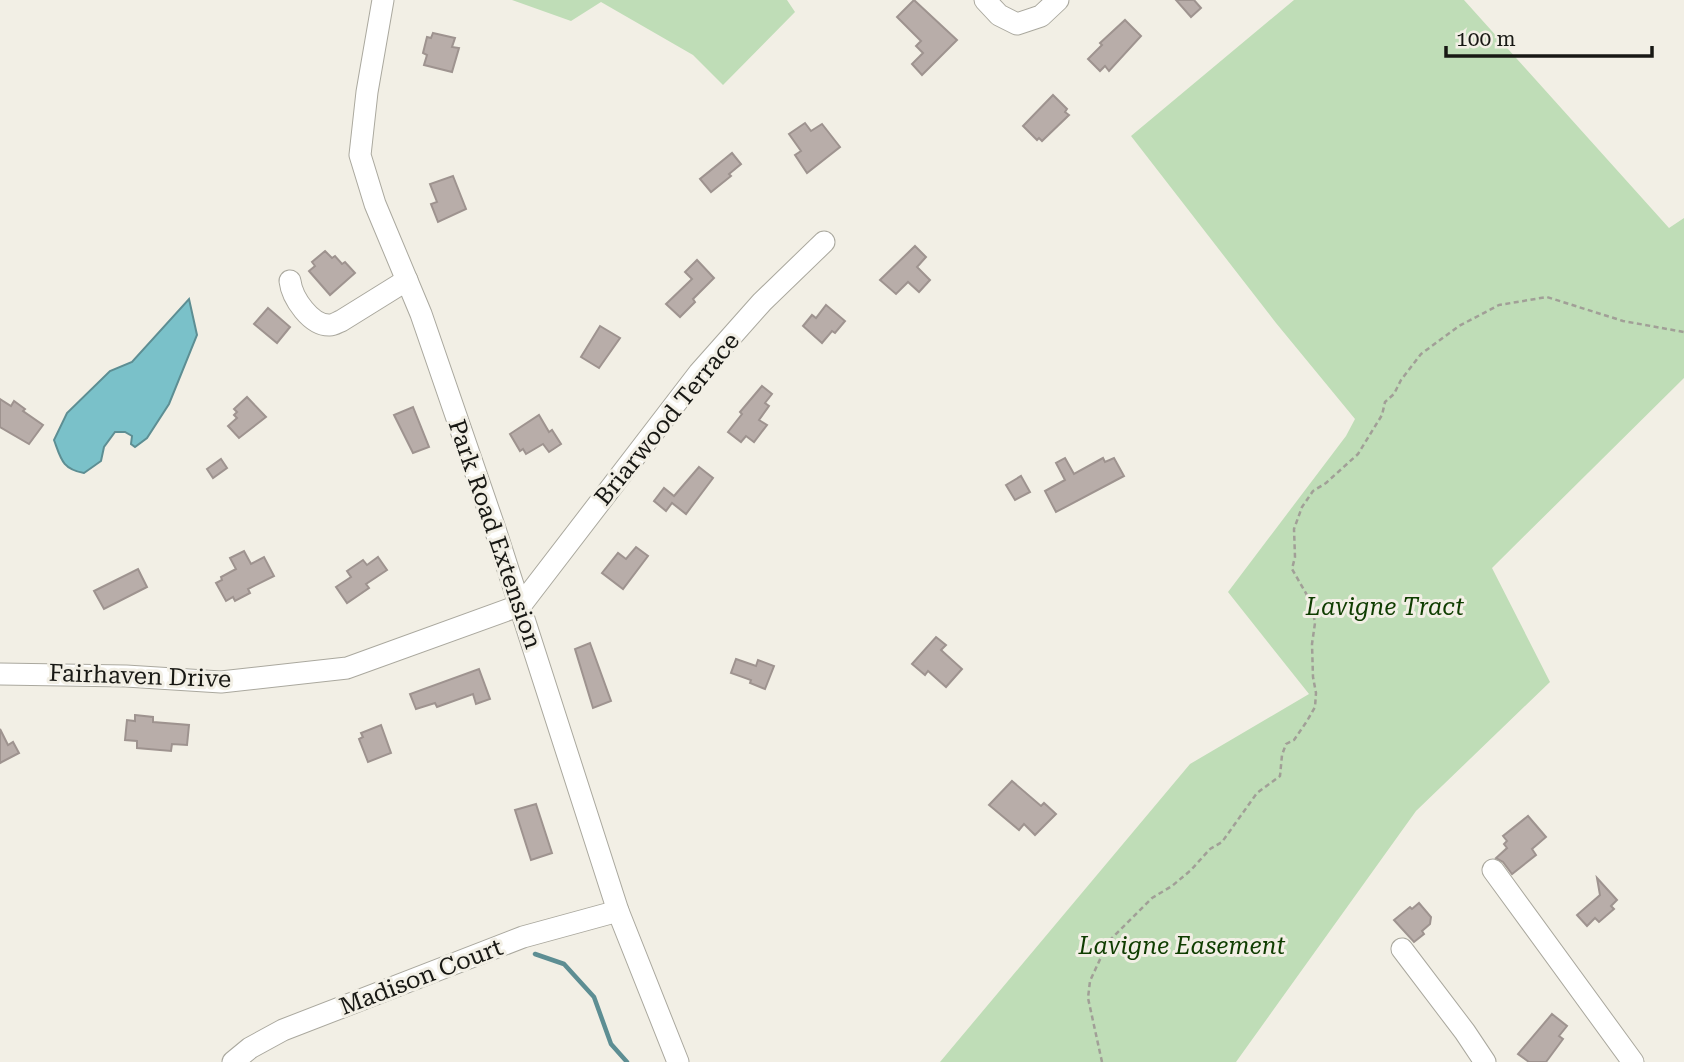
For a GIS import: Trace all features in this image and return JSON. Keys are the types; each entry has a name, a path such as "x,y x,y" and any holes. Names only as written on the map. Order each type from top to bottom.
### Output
{"street":[{"name":"Park Road Extension","path":"383,0 367,92 360,155 375,204 424,324 521,605 618,911 678,1062"},
{"path":"985,0 999,15 1017,24 1041,16 1058,0"},
{"name":"Briarwood Terrace","path":"521,605 699,373 762,302 824,242"},
{"path":"290,281 296,302 321,323 330,325 407,280"},
{"name":"Fairhaven Drive","path":"0,674 126,676 221,682 347,668 521,605"},
{"path":"1493,870 1633,1062"},
{"name":"Madison Court","path":"233,1062 250,1048 283,1030 523,937 618,911"},
{"path":"1402,949 1485,1062"}],"path":[{"path":"1102,1062 1088,998 1094,968 1108,942 1152,898 1172,886 1210,849 1222,842 1257,793 1280,776 1286,744 1294,740 1315,706 1312,644 1315,623 1311,603 1292,569 1295,557 1294,529 1302,507 1313,491 1358,454 1370,438 1382,415 1385,402 1394,394 1421,354 1459,326 1499,305 1546,297 1623,321 1684,332"}],"green space":[{"path":"512,0 787,0 795,12 723,85 693,55 601,2 571,21"},
{"path":"1294,0 1464,0 1669,228 1684,218 1684,378 1492,568 1550,682 1416,811 1236,1062 940,1062 1190,764 1309,694 1228,592 1346,436 1355,419 1276,323 1131,136"}],"water":[{"path":"189,299 197,335 169,404 147,438 135,447 131,444 132,436 125,432 115,432 104,447 101,461 84,473 71,469 61,458 54,440 67,413 110,371 132,362"}],"building":[{"path":"914,0 957,40 922,75 912,64 923,53 916,46 921,41 897,17"},
{"path":"1176,0 1194,0 1201,8 1191,17"},
{"path":"1125,20 1141,36 1109,71 1105,66 1100,71 1088,59 1102,45 1100,43"},
{"path":"433,33 455,38 452,47 459,48 452,72 424,65 427,55 423,53 427,37 431,38"},
{"path":"1053,95 1067,109 1065,112 1069,115 1042,141 1039,138 1037,140 1023,126"},
{"path":"805,123 811,131 822,124 840,147 807,173 795,155 801,151 789,134"},
{"path":"732,153 741,164 711,192 700,179"},
{"path":"453,176 466,209 438,222 431,204 437,202 430,184"},
{"path":"915,246 926,257 917,267 930,280 919,292 908,282 896,294 880,280"},
{"path":"325,251 332,258 335,256 342,264 345,262 355,273 330,295 309,271 315,266 312,262"},
{"path":"697,260 714,278 680,317 666,304 692,279 685,272"},
{"path":"826,305 845,321 822,343 803,326 812,315 816,318"},
{"path":"268,308 290,327 277,343 254,324"},
{"path":"600,326 620,338 599,368 581,357"},
{"path":"762,386 772,394 765,403 769,406 759,420 767,425 754,442 746,436 741,442 728,432 742,414 740,412"},
{"path":"247,397 266,417 239,438 228,426 237,418 234,409"},
{"path":"0,399 11,406 14,401 43,425 29,444 0,427"},
{"path":"413,407 429,447 413,453 394,415"},
{"path":"539,415 549,432 552,430 561,444 549,452 543,444 526,454 523,449 520,451 510,434"},
{"path":"1065,458 1074,474 1103,458 1105,462 1114,458 1124,476 1056,512 1045,491 1065,480 1056,463"},
{"path":"221,459 227,468 213,478 207,469"},
{"path":"699,467 713,478 686,514 672,503 666,511 654,501 664,488 674,496"},
{"path":"1021,476 1030,492 1015,500 1006,485"},
{"path":"636,547 648,556 623,589 602,573 618,553 626,559"},
{"path":"244,551 251,564 264,557 274,576 248,589 250,593 235,601 233,597 226,601 216,583 236,569 230,558"},
{"path":"378,557 387,570 366,584 369,588 347,603 336,587 351,577 347,571 363,560 367,565"},
{"path":"138,569 147,587 104,609 94,591"},
{"path":"936,637 946,645 941,650 962,669 946,687 928,671 925,675 912,664"},
{"path":"590,643 611,701 593,708 575,649"},
{"path":"736,659 756,666 758,660 774,666 765,689 750,683 751,680 731,673"},
{"path":"479,669 490,699 476,704 473,694 437,707 435,703 416,709 410,694"},
{"path":"135,715 153,717 153,722 189,725 187,745 172,744 171,751 137,748 137,741 125,740 127,720 135,721"},
{"path":"381,725 391,753 368,762 359,739 363,737 361,733"},
{"path":"0,729 8,745 13,742 19,753 0,763"},
{"path":"1012,781 1041,806 1044,803 1056,814 1035,835 1024,824 1019,830 989,805"},
{"path":"536,804 552,853 531,860 515,810"},
{"path":"1528,816 1546,837 1532,849 1536,855 1512,874 1503,862 1496,858 1507,848 1504,844 1507,841 1503,836"},
{"path":"1597,878 1617,900 1611,906 1614,909 1599,922 1595,918 1587,926 1577,915 1600,895"},
{"path":"1419,903 1431,917 1430,924 1422,931 1424,934 1414,942 1394,920"},
{"path":"1552,1014 1567,1026 1559,1036 1563,1039 1546,1062 1529,1062 1518,1054"}],"waterway":[{"path":"535,954 564,964 594,997 611,1044 627,1062"}],"park label":[{"name":"Lavigne Tract","path":"1385,607"},
{"name":"Lavigne Easement","path":"1182,946"}]}
